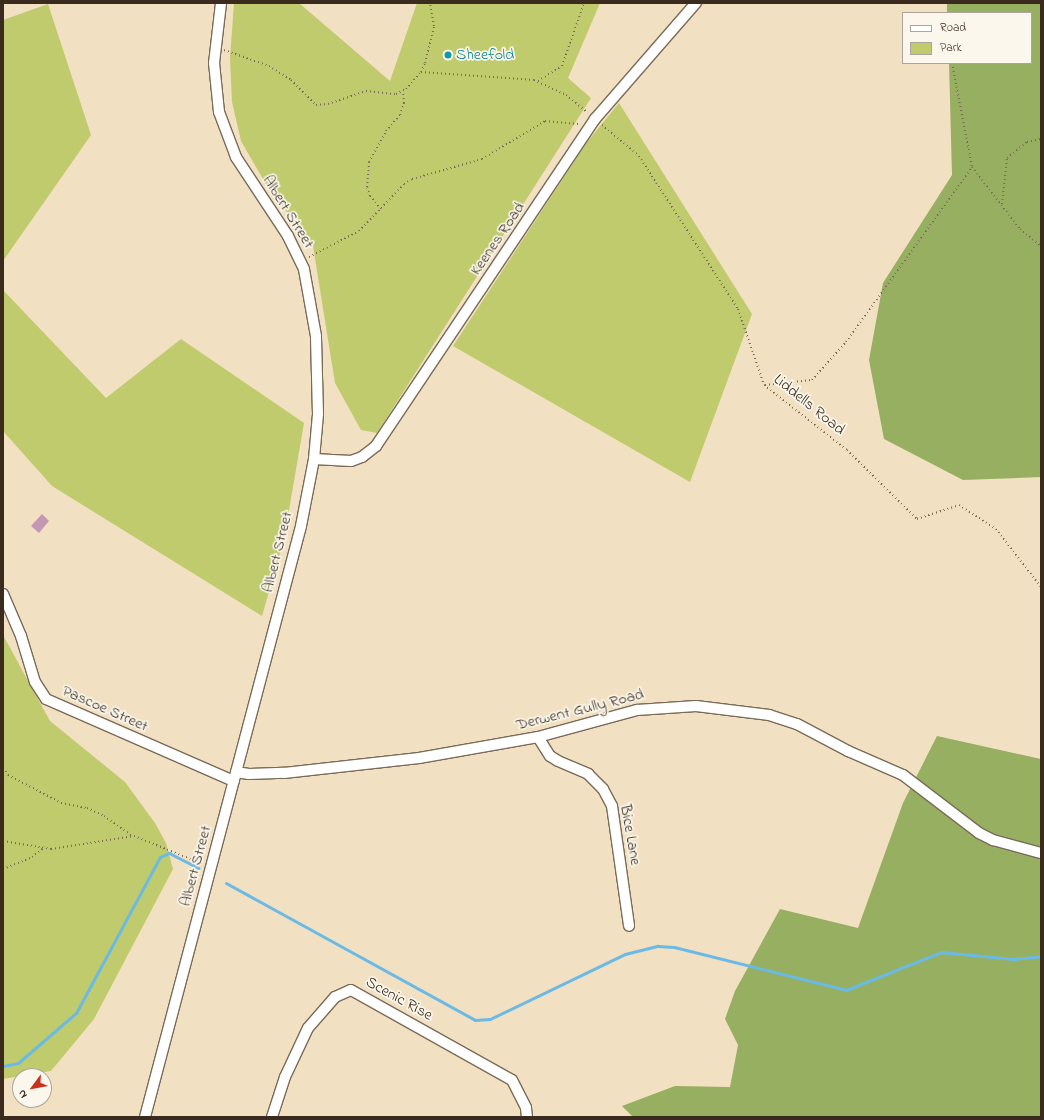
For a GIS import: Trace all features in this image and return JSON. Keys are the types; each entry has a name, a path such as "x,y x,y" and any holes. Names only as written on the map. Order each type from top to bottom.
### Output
{"street":[{"name":"Albert Street","path":"145,1117 301,526 314,459 319,400 317,342 311,300 301,261 227,138 216,96 216,48 221,3"},
{"name":"Keenes Road","path":"314,459 351,461 376,446 593,122 696,3"},
{"name":"Pascoe Street","path":"3,594 21,636 35,682 46,699 235,777"},
{"name":"Derwent Gully Road","path":"235,777 249,774 284,773 419,758 538,737 654,707 696,706 769,715 797,724 848,751 903,775 979,833 993,840 1041,853"},
{"name":"Bice Lane","path":"538,737 550,756 588,774 603,789 612,806 629,926"},
{"name":"Scenic Rise","path":"272,1117 285,1077 308,1028 335,997 352,990 512,1080 526,1108 527,1117"}],"path":[{"path":"216,48 269,66 291,80 316,105 328,104 366,91 396,94 402,92 421,72 434,26 430,3"},
{"path":"421,72 538,81 562,66 584,3"},
{"path":"952,64 972,167 1020,229 1041,246"},
{"name":"Liddells Road","path":"538,81 566,95 593,122 639,156 738,309 764,385 847,450 917,519 958,505 996,529 1041,587"},
{"path":"381,209 370,196 367,187 369,162 386,131 400,115 404,103 402,92"},
{"path":"301,261 359,231 404,184 412,179 482,159 544,122 593,122"},
{"path":"1002,205 1007,158 1027,142 1041,140"},
{"path":"764,385 812,380 846,342 972,167"},
{"path":"3,768 8,775 61,803 87,808 104,816 134,836 211,867"},
{"path":"3,841 51,849 134,836"},
{"path":"3,869 32,857 45,847"}],"green space":[{"path":"234,3 299,3 390,81 417,3 600,3 568,78 591,98 377,433 361,430 335,383 313,246 267,186 241,141 232,102 230,58"},
{"path":"947,3 1041,3 1041,477 963,480 884,439 869,360 883,283 952,175 949,64 1032,64 1032,12 947,12"},
{"path":"48,4 91,135 3,261 3,20"},
{"path":"619,103 752,314 690,482 453,346 587,142"},
{"path":"3,290 106,398 181,339 304,423 284,539 262,616 52,486 3,431"},
{"path":"3,635 50,721 125,782 155,823 166,843 173,869 94,1019 52,1070 52,1068 12,1068 12,1078 3,1079"},
{"path":"937,736 1041,759 1041,1117 633,1117 622,1106 675,1086 730,1087 738,1045 725,1019 735,991 780,909 858,928 903,803"}],"building":[{"path":"42,514 49,521 39,533 31,526"}],"waterway":[{"path":"3,1066 18,1063 76,1013 160,857 169,853 198,868"},
{"path":"226,883 475,1020 490,1019 625,954 658,946 674,947 846,990 941,952 1014,959 1041,956"}],"place":[{"name":"Sheefold","path":"448,55"}]}
